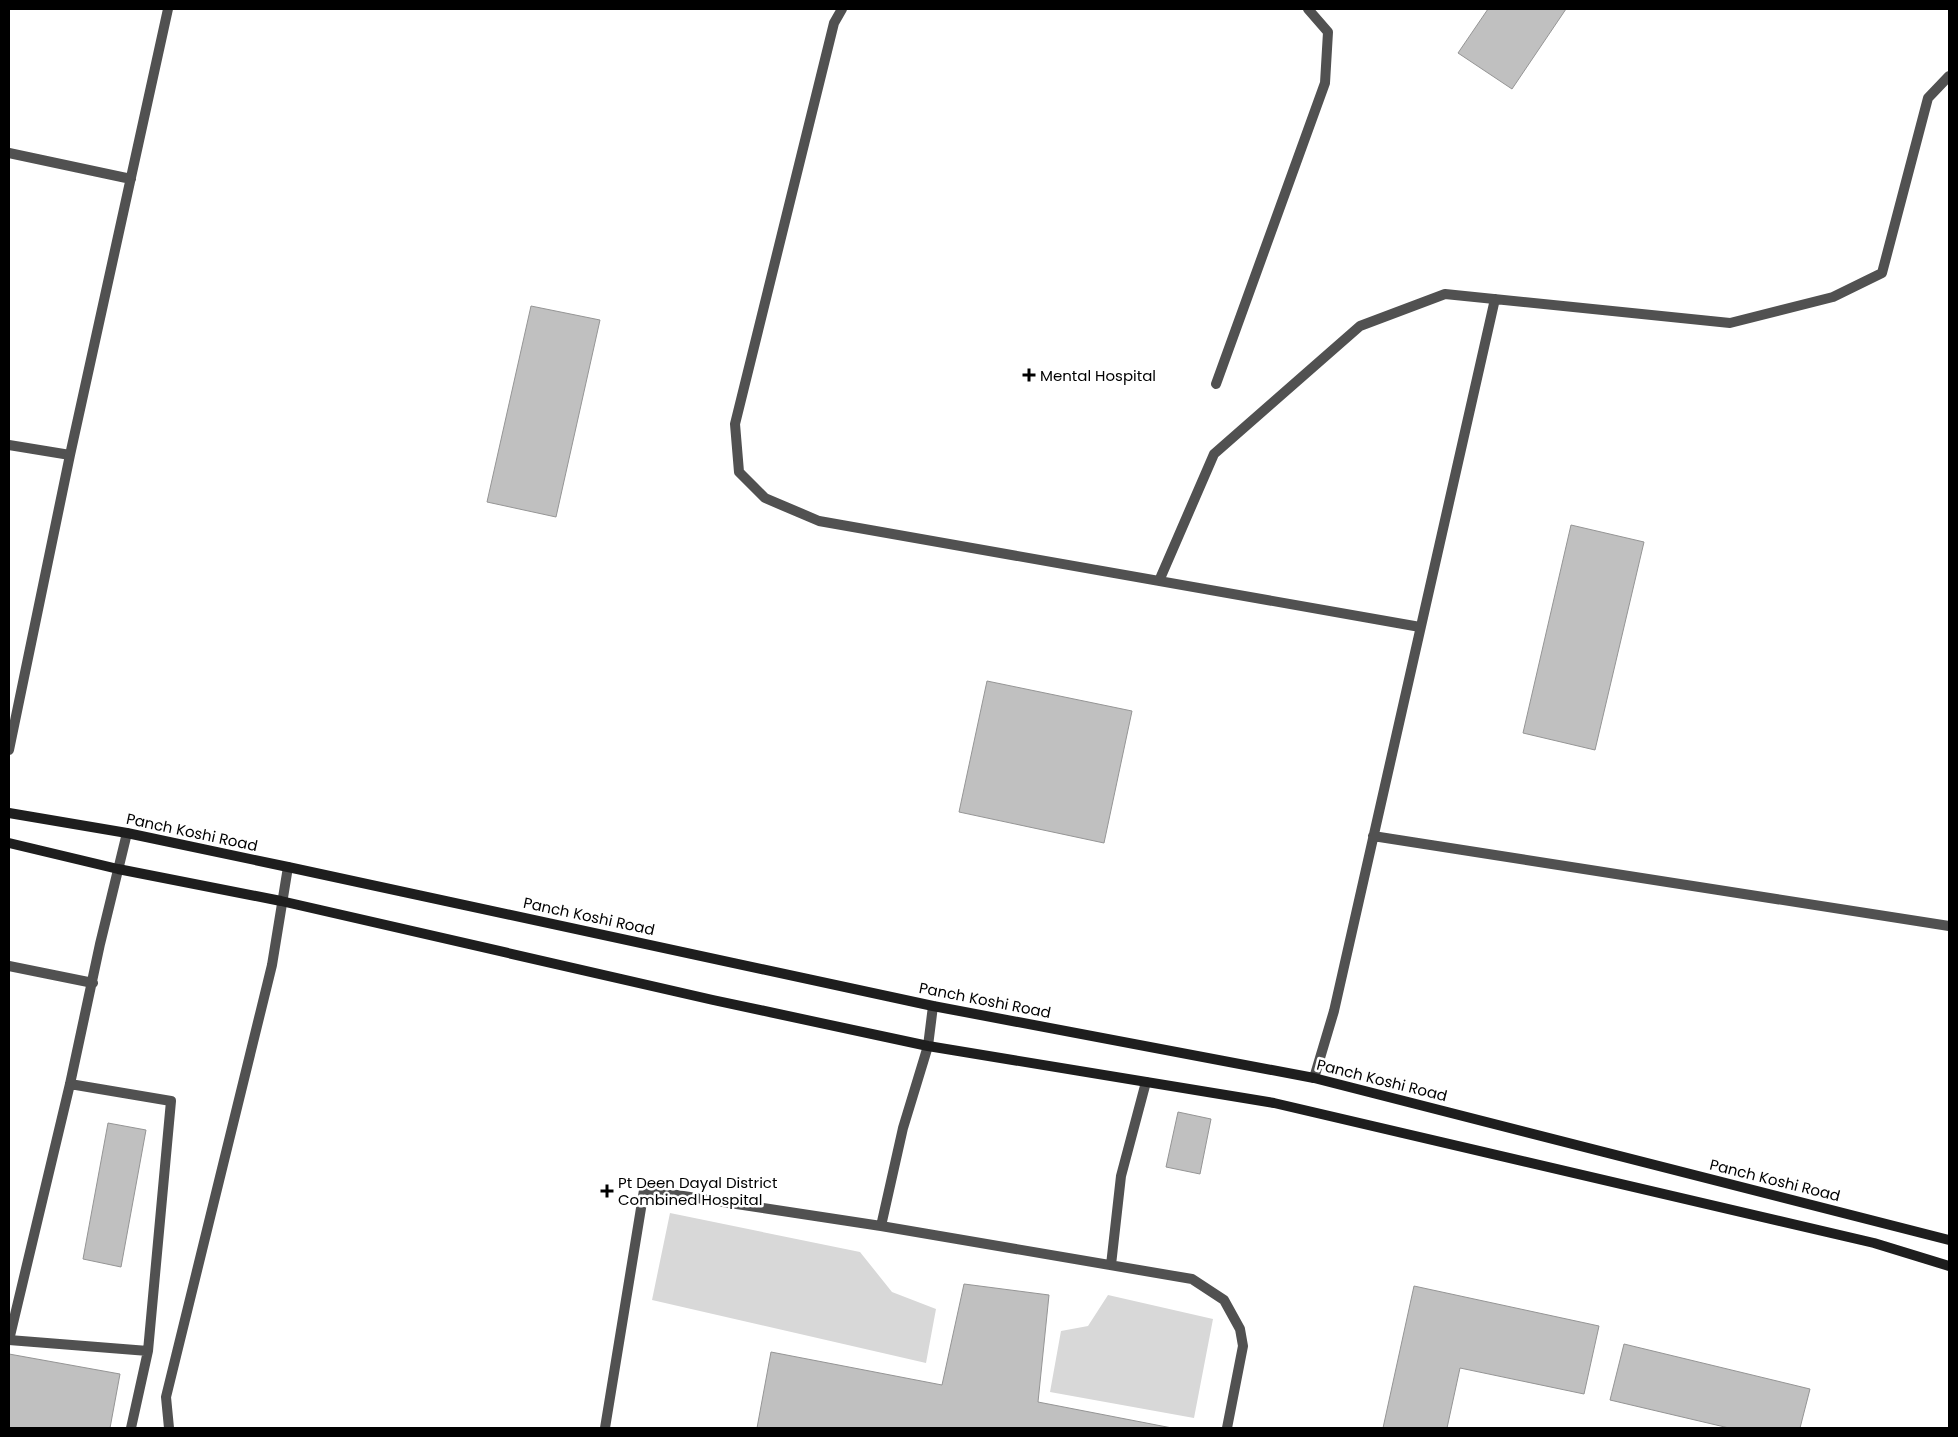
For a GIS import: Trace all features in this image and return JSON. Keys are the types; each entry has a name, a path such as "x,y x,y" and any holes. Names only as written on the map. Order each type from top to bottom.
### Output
{"street":[{"path":"9,750 70,455 168,9"},
{"path":"842,9 834,23 735,424 739,472 765,498 819,522 1420,627"},
{"path":"1216,384 1324,83 1328,32 1308,9"},
{"path":"1159,581 1214,454 1360,326 1445,294 1730,323 1833,297 1882,273 1928,98 1949,76"},
{"path":"9,153 131,179"},
{"path":"1314,1078 1334,1011 1495,299"},
{"path":"9,445 70,455"},
{"name":"Panch Koshi Road","path":"9,813 127,833 933,1006 1314,1078 1949,1240"},
{"path":"127,833 9,1340 148,1351"},
{"path":"1373,836 1949,926"},
{"path":"9,842 118,869 281,901 713,1000 928,1046 1274,1104 1874,1243 1949,1266"},
{"path":"169,1428 166,1397 272,965 288,867"},
{"path":"9,966 93,983"},
{"path":"881,1226 903,1128 928,1046 933,1006"},
{"path":"1112,1266 1122,1176 1146,1082"},
{"path":"70,1084 172,1101 148,1351 130,1428"},
{"path":"605,1428 644,1190 881,1226 1192,1279 1224,1300 1240,1329 1243,1346 1227,1428"}],"shaded area":[{"path":"670,1213 860,1252 892,1292 936,1309 926,1363 652,1300"},
{"path":"1108,1295 1213,1319 1194,1418 1050,1392 1061,1331 1088,1326"}],"building":[{"path":"1488,9 1566,9 1512,89 1458,53"},
{"path":"531,306 600,320 556,517 487,502"},
{"path":"1571,525 1644,542 1595,750 1523,733"},
{"path":"987,681 1132,711 1104,843 959,812"},
{"path":"1178,1112 1211,1119 1200,1174 1166,1167"},
{"path":"108,1123 146,1130 121,1267 83,1259"},
{"path":"964,1284 1049,1295 1038,1402 1172,1428 757,1428 771,1352 942,1385"},
{"path":"1414,1286 1599,1326 1584,1394 1460,1368 1447,1428 1383,1428"},
{"path":"1624,1344 1810,1389 1800,1428 1729,1428 1610,1400"},
{"path":"9,1354 120,1374 110,1428 9,1428"}],"place":[{"name":"Mental Hospital","path":"1029,375"},
{"name":"Pt Deen Dayal District Combined Hospital","path":"607,1191"}]}
